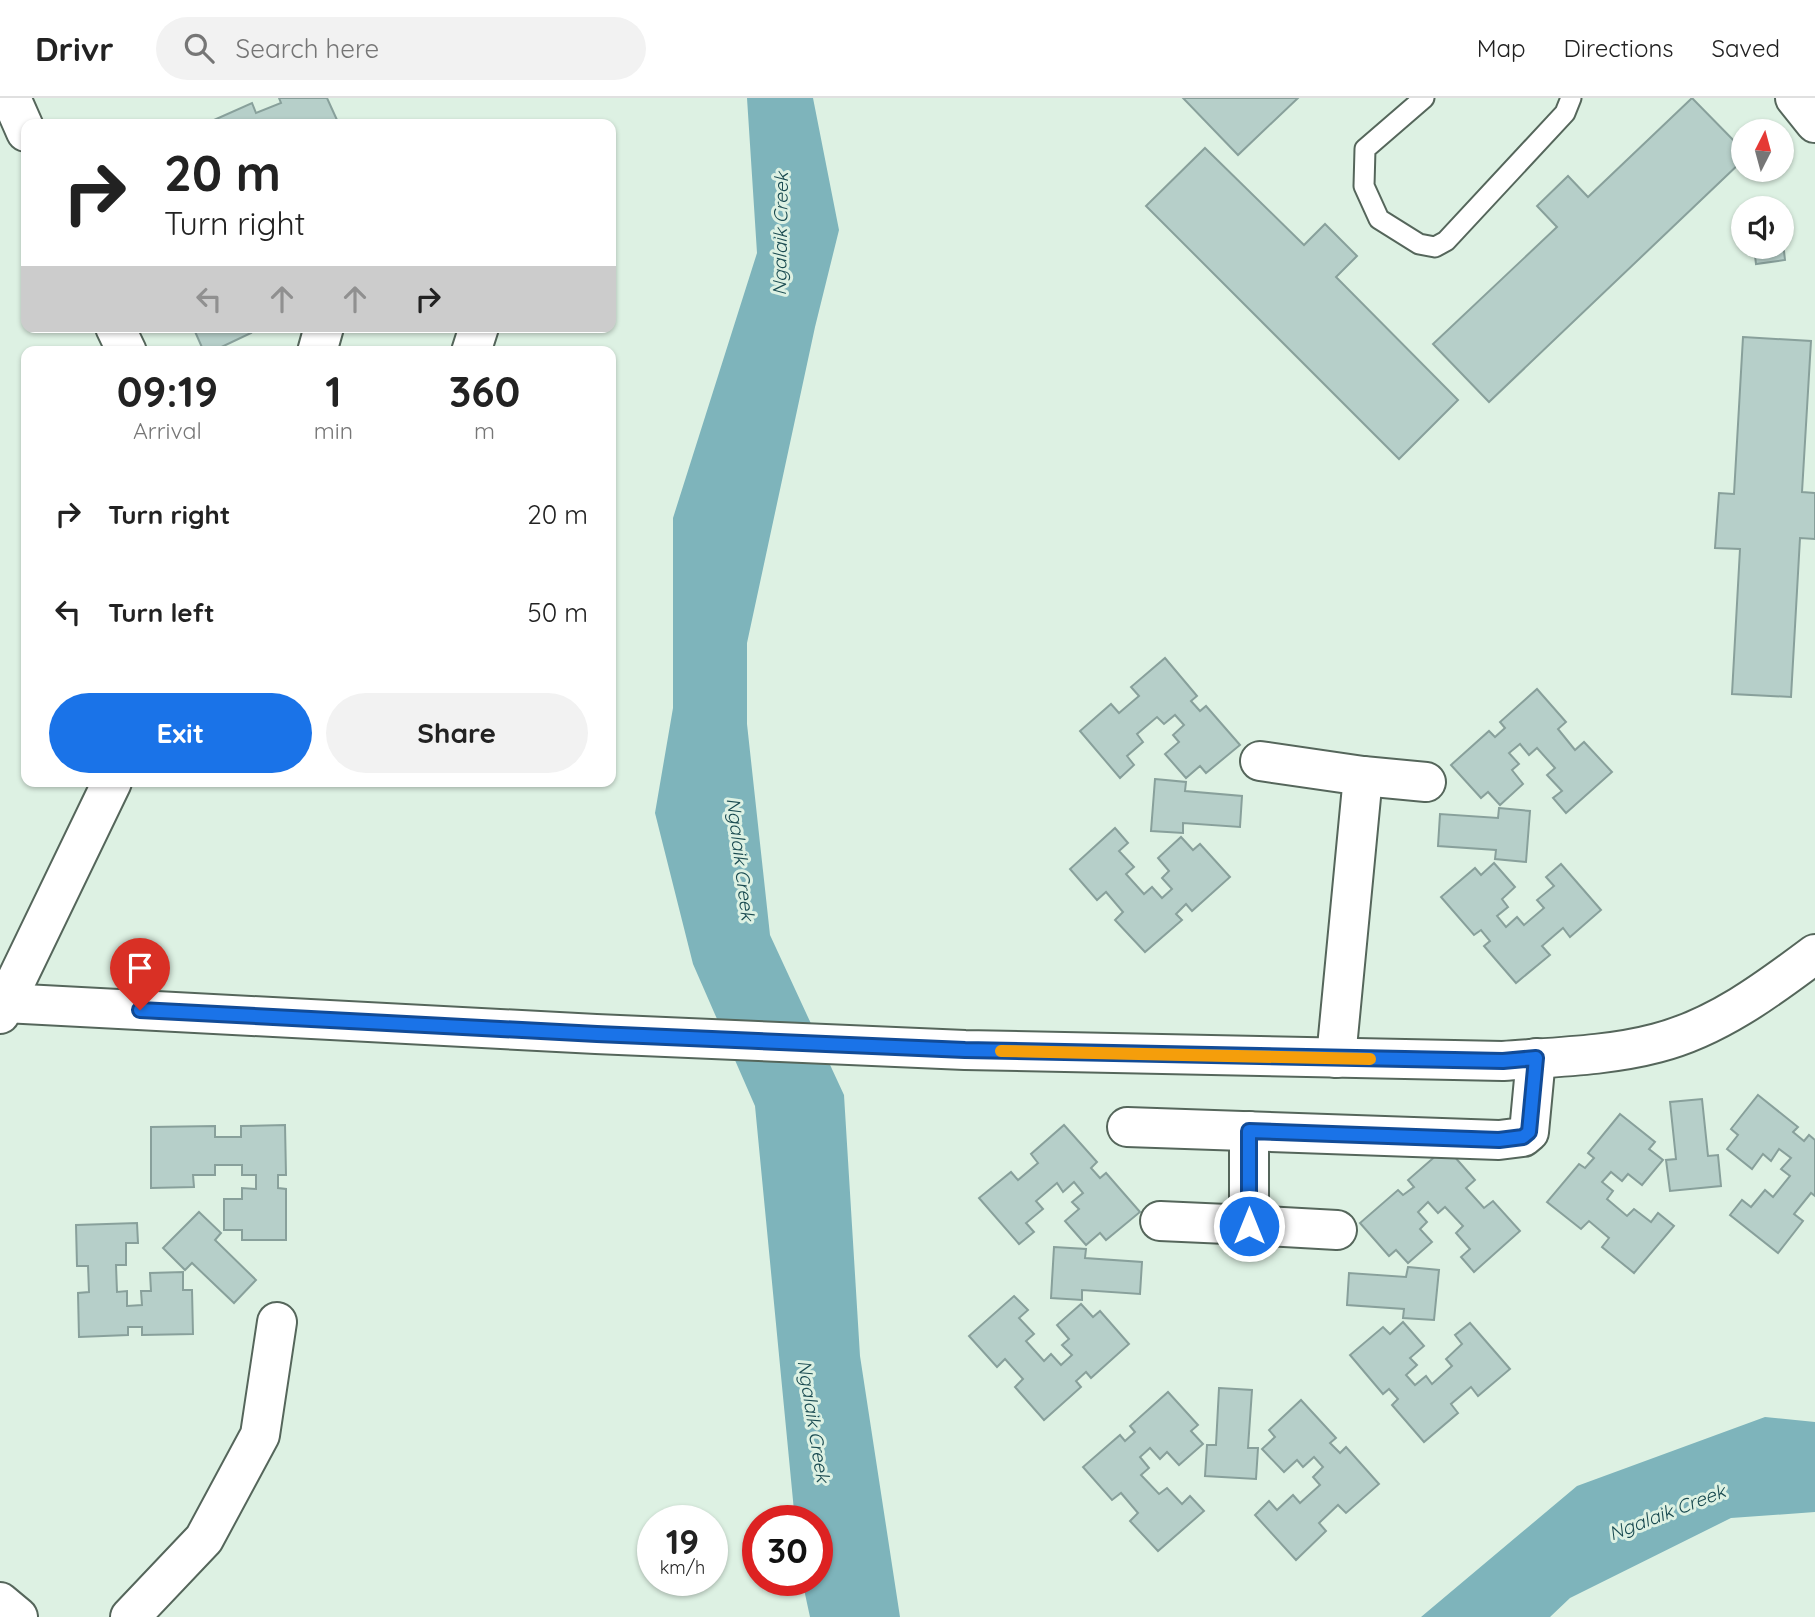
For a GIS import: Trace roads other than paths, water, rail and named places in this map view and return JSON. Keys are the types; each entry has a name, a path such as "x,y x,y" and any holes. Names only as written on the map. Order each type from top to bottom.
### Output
{"street":[{"path":"11,98 21,121"},
{"path":"1795,98 1815,123"},
{"path":"1260,761 1426,782"},
{"path":"1336,1058 1363,776"},
{"path":"110,787 3,1009 965,1050 1503,1061 1585,1054 1658,1043 1714,1021 1765,992 1815,954"},
{"path":"1127,1127 1499,1140 1523,1137 1529,1132 1536,1058"},
{"path":"1249,1131 1249,1226"},
{"path":"1160,1221 1337,1230"},
{"path":"130,1617 205,1539 260,1435 277,1322"},
{"path":"0,1602 18,1617"}],"lane":[{"path":"1424,98 1365,149 1364,186 1379,219 1419,244 1435,247 1446,241 1505,179 1565,113 1571,98"}],"water":[{"name":"Ngalaik Creek","path":"747,98 813,98 839,230 815,327 747,643 747,724 770,935 844,1095 860,1356 900,1617 810,1617 805,1596 833,1596 833,1505 793,1505 755,1106 693,964 655,813 673,708 673,518 757,253"},
{"name":"Ngalaik Creek","path":"1765,1417 1815,1422 1815,1512 1731,1518 1570,1598 1550,1617 1421,1617 1577,1486"}]}
